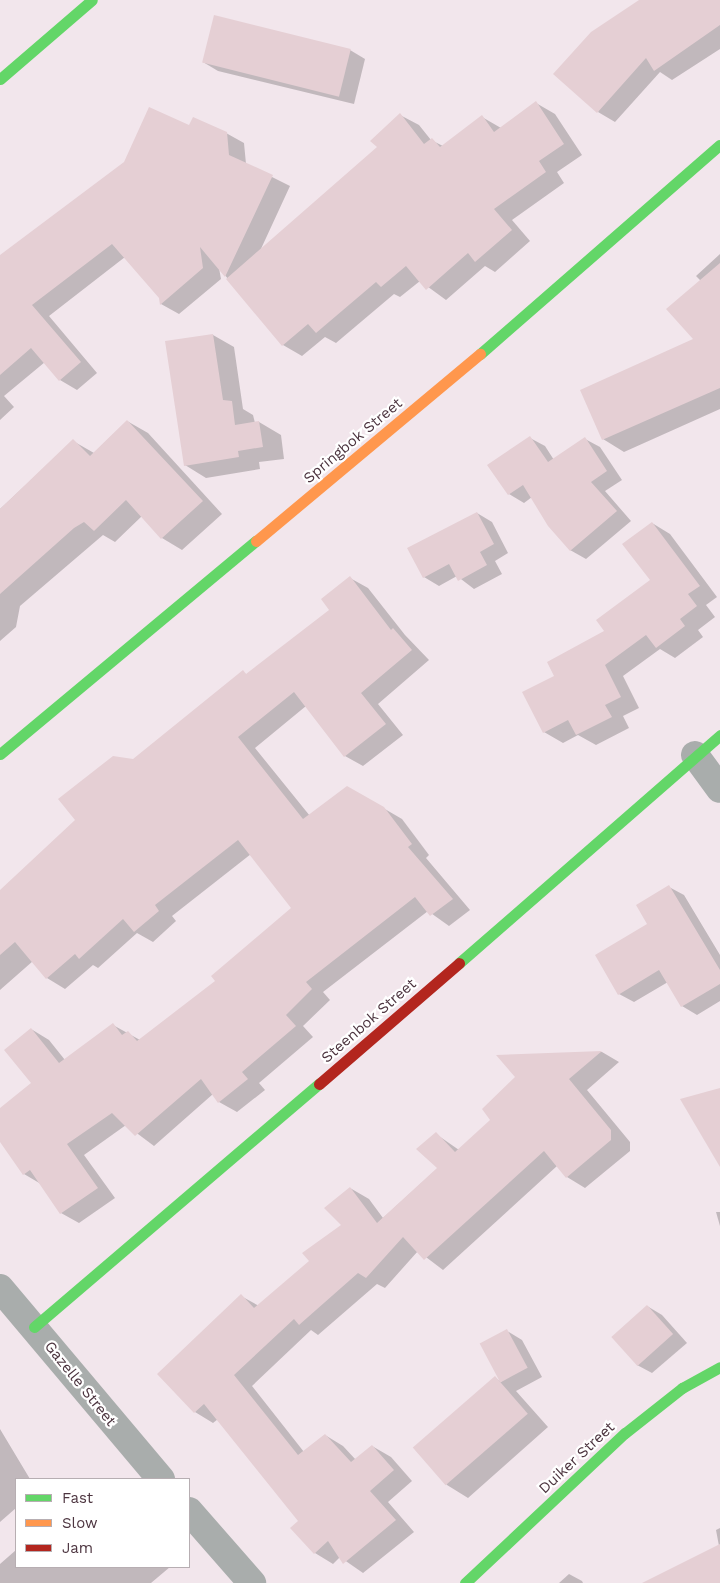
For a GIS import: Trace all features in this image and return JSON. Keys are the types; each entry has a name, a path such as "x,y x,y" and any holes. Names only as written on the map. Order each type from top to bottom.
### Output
{"street":[{"path":"0,79 92,0"},
{"name":"Springbok Street","path":"0,754 557,290 720,145"},
{"name":"Steenbok Street","path":"34,1327 408,1008 720,735"},
{"path":"695,755 720,789"},
{"name":"Gazelle Street","path":"0,1288 160,1478"},
{"name":"Duiker Street","path":"465,1583 625,1433 682,1388 720,1367"},
{"path":"190,1512 252,1583"}],"building":[{"path":"639,0 720,0 720,25 654,71 646,58 597,113 553,74 591,32"},
{"path":"214,15 351,49 339,97 202,63"},
{"path":"536,101 564,144 539,161 546,172 494,209 512,230 475,262 468,253 426,290 406,266 381,287 376,282 316,333 308,324 282,346 226,279 377,147 370,141 400,113 424,144 432,138 440,147 482,115 494,132"},
{"path":"149,107 189,125 193,117 227,132 229,155 273,175 225,277 200,247 203,268 160,305 159,298 112,244 32,305 81,362 59,381 31,348 0,375 0,255 124,162"},
{"path":"720,263 720,388 602,440 580,390 693,339 666,309"},
{"path":"213,334 223,400 232,401 235,425 259,421 263,447 238,451 239,457 184,466 165,341"},
{"path":"127,420 203,501 161,539 126,500 94,531 84,522 74,528 0,594 0,509 73,439 90,456"},
{"path":"530,436 548,462 585,437 607,471 591,482 617,511 570,551 548,526 523,485 508,495 487,465"},
{"path":"477,512 494,544 480,552 487,565 458,581 449,564 423,578 407,548"},
{"path":"652,522 700,586 688,594 697,606 680,619 685,626 656,648 646,635 605,665 621,697 605,705 612,717 576,735 568,720 543,733 522,692 554,676 547,662 604,631 596,620 650,580 622,544"},
{"path":"350,576 391,630 393,628 412,650 361,693 386,724 344,757 294,692 238,737 303,819 347,786 384,807 412,844 408,847 453,899 430,916 415,897 306,982 312,989 286,1015 296,1026 242,1072 248,1079 218,1103 201,1079 135,1136 112,1113 67,1144 98,1188 60,1214 30,1170 23,1175 0,1142 0,1108 31,1083 4,1050 31,1028 59,1063 113,1023 122,1035 128,1031 137,1041 215,981 211,976 291,908 238,840 155,905 159,911 134,932 123,919 79,959 75,954 46,979 15,942 0,955 0,890 75,820 58,799 113,756 133,759 243,670 246,674 329,610 321,599"},
{"path":"669,885 720,970 720,984 681,1007 659,970 618,995 595,955 647,924 636,905"},
{"path":"602,1051 569,1079 611,1130 611,1140 566,1178 544,1151 424,1260 403,1237 366,1278 358,1273 299,1325 294,1319 234,1375 298,1455 325,1434 351,1462 372,1445 394,1470 370,1491 396,1520 343,1564 328,1541 314,1554 290,1528 298,1521 204,1404 194,1413 157,1374 241,1294 254,1308 309,1261 302,1253 341,1225 324,1208 350,1187 377,1223 437,1168 416,1149 436,1132 455,1152 490,1120 482,1109 515,1077 496,1055"},
{"path":"720,1088 720,1167 680,1099"},
{"path":"647,1305 673,1334 637,1366 611,1337"},
{"path":"507,1329 528,1368 500,1382 480,1344"},
{"path":"495,1376 528,1414 446,1485 413,1448"},
{"path":"720,1544 720,1583 642,1583"}],"traffic: fast":[{"path":"0,79 92,0"},
{"path":"480,354 720,145"},
{"path":"0,754 256,541"},
{"path":"459,963 720,735"},
{"path":"34,1327 319,1084"},
{"path":"465,1583 625,1433 682,1388 720,1367"}],"traffic: slow":[{"path":"256,541 480,354"}],"traffic: jam":[{"path":"319,1084 459,963"}]}
